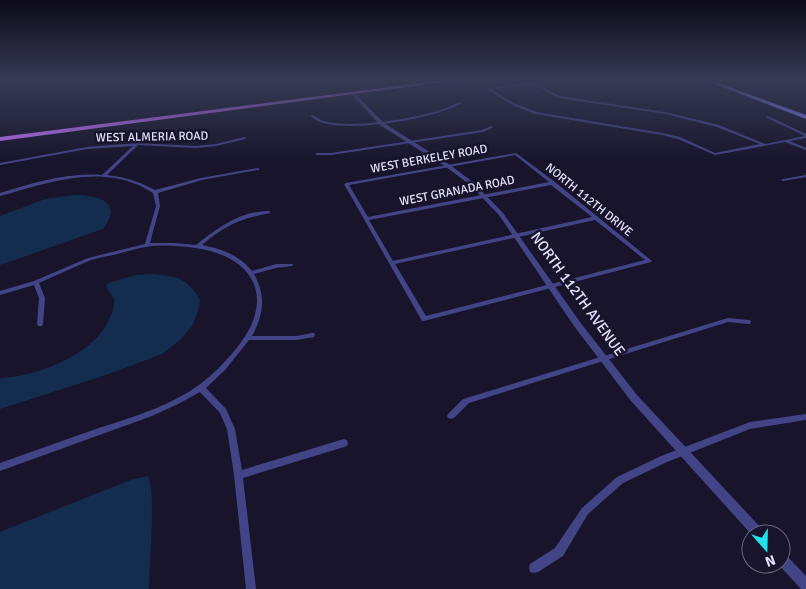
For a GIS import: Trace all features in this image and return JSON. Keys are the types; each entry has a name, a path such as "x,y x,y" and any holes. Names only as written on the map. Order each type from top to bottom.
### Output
{"main road":[{"path":"0,139 247,107"},
{"path":"781,107 806,117"}],"street":[{"name":"NORTH 112TH AVENUE","path":"365,107 379,122 471,183 501,214 603,358 634,398 750,524"},
{"path":"312,116 323,123 336,125 379,122 439,112 450,107"},
{"path":"523,107 545,115 662,134 690,142 715,154 806,136"},
{"path":"628,107 665,113 718,126 764,145"},
{"path":"540,120 545,115"},
{"path":"767,117 806,136"},
{"path":"316,154 331,154 410,142 492,127"},
{"name":"WEST ALMERIA ROAD","path":"0,164 73,149 137,144 196,147 216,145 244,138"},
{"path":"786,140 806,149"},
{"path":"103,176 137,144"},
{"name":"WEST BERKELEY ROAD","path":"366,219 346,184 516,154"},
{"name":"NORTH 112TH DRIVE","path":"516,154 650,261"},
{"path":"0,195 49,181 103,176 130,179 155,192 201,179 258,169"},
{"path":"783,180 806,176"},
{"name":"WEST GRANADA ROAD","path":"366,219 553,183"},
{"path":"147,245 158,206 155,192"},
{"path":"198,246 226,223 252,214 268,212"},
{"path":"392,263 596,218"},
{"path":"366,219 424,319 650,261"},
{"path":"0,293 36,282 90,259 147,245 174,243 198,246 235,259 251,273 258,289 259,306 258,319 248,338 226,364 201,387 153,413 0,467"},
{"path":"251,273 276,266 290,265"},
{"path":"36,282 42,298 40,324"},
{"path":"451,416 466,401 728,320 748,322"},
{"path":"248,338 297,338 312,335"},
{"path":"201,387 227,418 231,429 251,589"},
{"path":"534,568 559,552 585,512 620,480 682,452 750,426 806,417"},
{"path":"238,475 344,443"},
{"path":"791,569 806,585"}],"water":[{"path":"74,195 99,198 109,206 111,212 109,220 103,229 0,265 0,216 45,199"},
{"path":"151,274 180,279 195,292 200,300 198,312 192,326 180,340 162,354 109,374 0,409 0,378 14,377 46,369 76,354 100,334 108,322 114,300 106,287 108,283 136,275"},
{"path":"148,476 152,496 149,589 0,589 0,532 133,479"}]}
